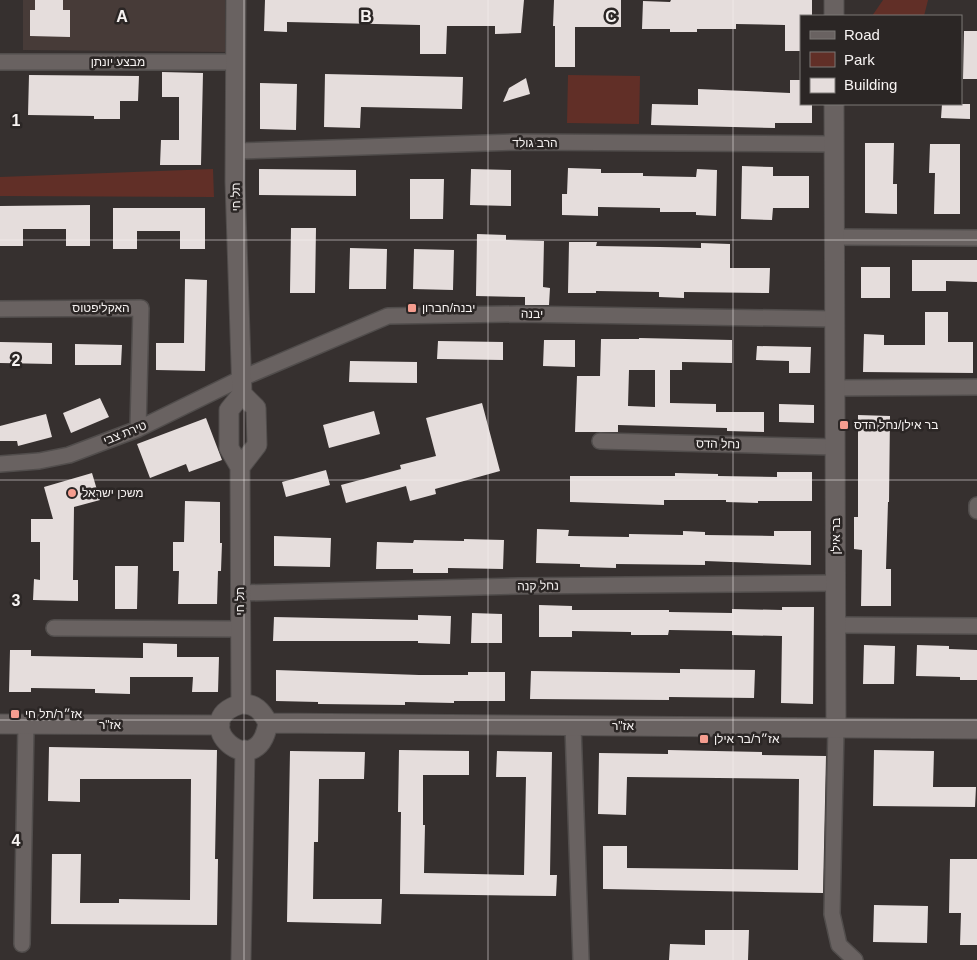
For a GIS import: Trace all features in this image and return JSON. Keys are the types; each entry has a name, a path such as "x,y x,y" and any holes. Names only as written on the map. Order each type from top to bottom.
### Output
{"street":[{"name":"תל חי","path":"236,0 237,151 235,182 242,386 229,410 229,448 240,467 241,704"},
{"path":"834,0 834,15"},
{"name":"מבצע יונתן","path":"0,62 236,62"},
{"name":"בר אילן","path":"834,105 836,728 832,914 839,945 855,960"},
{"name":"הרב גולד","path":"237,151 516,142 834,144"},
{"path":"835,237 977,238 977,228"},
{"name":"האקליפטוס","path":"0,309 141,308 138,429"},
{"name":"יבנה","path":"242,386 388,316 517,314 835,319"},
{"path":"240,467 257,445 256,408 242,386"},
{"name":"טירת צבי","path":"0,464 39,461 69,455 242,386"},
{"path":"836,388 977,387"},
{"name":"נחל הדס","path":"600,441 835,447"},
{"path":"977,505 977,511"},
{"name":"נחל קנה","path":"240,593 519,586 836,583"},
{"path":"836,625 977,626"},
{"path":"54,628 240,630"},
{"path":"241,704 254,706 260,710 268,723 265,738 253,749 238,750 230,746 224,741 221,733 220,725 226,711 233,706 241,704"},
{"name":"אז\"ר","path":"268,723 977,729"},
{"name":"אז\"ר","path":"0,724 220,725"},
{"path":"22,944 26,724"},
{"path":"573,726 581,960"},
{"path":"241,960 245,750"}],"shaded area":[{"path":"23,0 225,0 225,52 23,50"}],"green space":[{"path":"883,0 928,0 924,15 873,15"},
{"path":"568,75 640,76 639,124 567,123"},
{"path":"213,169 214,197 0,196 0,177"}],"building":[{"path":"35,0 63,0 63,10 70,10 70,37 30,36 30,10 35,10"},
{"path":"265,0 524,0 521,33 495,34 495,26 447,26 446,54 420,54 420,25 287,22 287,32 264,31"},
{"path":"554,0 621,0 621,27 575,27 575,67 555,67"},
{"path":"671,0 812,0 812,15 800,15 800,51 785,51 785,25 736,24 736,29 697,29 697,32 670,32 670,29 642,29 643,1 670,2"},
{"path":"964,31 977,31 977,79 963,79"},
{"path":"162,72 203,73 201,165 160,165 161,140 179,140 179,97 162,97"},
{"path":"325,74 463,77 462,109 361,107 360,128 324,127"},
{"path":"29,75 139,76 138,101 120,101 120,119 94,119 94,116 28,115"},
{"path":"526,78 530,94 503,102 509,88"},
{"path":"790,80 800,80 800,105 812,105 812,123 775,123 775,128 651,125 652,104 698,105 698,89 790,93"},
{"path":"260,83 297,84 296,130 260,129"},
{"path":"970,104 970,119 941,118 942,105"},
{"path":"865,143 894,143 893,184 897,184 897,214 865,213"},
{"path":"930,144 960,144 960,214 934,214 935,173 929,173"},
{"path":"742,166 773,167 773,176 809,176 809,208 773,208 772,220 741,219"},
{"path":"568,168 601,169 601,173 643,173 643,176 696,177 697,169 717,170 716,216 696,215 696,212 660,212 660,208 598,207 598,216 562,215 562,194 567,194"},
{"path":"259,169 356,170 356,196 259,195"},
{"path":"471,169 511,170 511,206 470,205"},
{"path":"410,179 444,179 443,219 410,219"},
{"path":"90,205 90,246 66,246 66,229 23,229 23,246 0,246 0,206"},
{"path":"113,208 205,208 205,249 180,249 180,231 137,231 137,249 113,249"},
{"path":"291,228 316,228 315,293 290,293"},
{"path":"477,234 506,235 506,240 544,241 543,287 550,288 549,305 525,305 525,297 476,296"},
{"path":"569,242 597,242 596,246 701,248 701,243 730,244 730,268 770,268 769,293 684,292 684,298 659,297 659,292 596,291 596,293 568,293"},
{"path":"350,248 387,249 386,289 349,289"},
{"path":"414,249 454,250 453,290 413,289"},
{"path":"912,260 977,260 977,282 946,281 946,291 912,291"},
{"path":"861,267 890,267 890,298 861,298"},
{"path":"185,279 207,280 205,371 156,370 156,343 184,343"},
{"path":"925,312 948,312 948,342 973,342 973,373 863,372 864,334 884,335 884,345 925,345"},
{"path":"601,339 732,340 732,363 682,362 682,370 670,370 670,403 716,404 716,412 764,412 764,432 727,431 727,428 618,425 618,432 575,432 577,376 600,376","holes":["629,370 655,370 655,407 628,406"]},
{"path":"544,340 575,340 575,367 543,366"},
{"path":"438,341 503,342 503,360 437,359"},
{"path":"0,342 52,343 52,364 0,363"},
{"path":"75,344 122,345 121,365 75,365"},
{"path":"757,346 811,347 810,373 789,373 789,361 756,360"},
{"path":"350,361 417,362 417,383 349,382"},
{"path":"100,398 109,417 71,433 63,413"},
{"path":"482,403 500,471 435,489 436,494 410,501 406,486 346,503 341,485 401,469 400,465 436,456 426,418"},
{"path":"779,404 814,405 814,423 779,422"},
{"path":"374,411 380,434 329,448 323,425"},
{"path":"46,414 52,437 18,446 17,441 0,441 0,426"},
{"path":"858,415 890,416 886,569 891,569 891,606 861,606 862,550 854,549 854,517 858,517"},
{"path":"206,418 222,460 189,472 186,464 150,478 137,444"},
{"path":"326,470 330,485 286,497 282,482"},
{"path":"777,472 812,472 812,501 758,501 758,503 726,502 726,500 664,500 664,505 570,502 570,476 675,476 675,473 777,477"},
{"path":"92,473 100,500 74,507 73,580 78,580 78,601 33,600 34,579 40,580 40,542 31,542 31,519 53,519 44,487"},
{"path":"185,501 220,502 220,543 222,543 221,571 218,571 217,604 178,604 179,571 173,571 173,542 184,542"},
{"path":"537,529 569,530 568,536 629,537 629,534 683,535 683,531 705,532 705,535 774,536 774,531 811,531 811,565 705,561 705,565 616,564 616,568 580,567 580,564 536,563"},
{"path":"274,536 331,538 330,567 274,566"},
{"path":"464,539 504,540 503,569 448,568 448,573 413,573 413,569 376,569 377,542 413,543 414,540 464,541"},
{"path":"115,566 138,566 137,609 115,609"},
{"path":"539,605 572,606 572,610 669,610 669,612 732,613 732,609 782,610 782,607 814,607 813,704 781,703 782,636 732,635 732,631 669,630 668,635 631,635 631,632 572,631 572,637 539,637"},
{"path":"472,613 502,614 502,643 471,643"},
{"path":"418,615 451,616 450,644 418,643 418,641 273,641 274,617 418,620"},
{"path":"143,643 177,644 177,657 219,657 218,692 192,692 193,677 130,677 130,694 95,693 95,689 31,688 31,692 9,692 10,650 31,650 31,656 143,658"},
{"path":"864,645 895,646 894,684 863,684"},
{"path":"917,645 949,646 949,649 977,650 977,680 960,680 960,677 916,676"},
{"path":"680,669 755,670 754,698 669,697 669,700 530,699 531,671 680,673"},
{"path":"276,670 419,675 468,675 468,672 505,672 505,701 405,702 405,705 318,704 318,702 276,701"},
{"path":"49,747 217,750 215,859 218,859 217,925 51,924 52,854 81,854 80,903 119,903 119,899 190,900 191,779 80,779 80,802 48,801"},
{"path":"399,750 469,751 469,775 423,775 424,873 524,875 526,777 496,777 497,751 552,752 550,875 557,875 556,896 400,894 401,812 398,812"},
{"path":"668,750 762,752 762,755 826,756 823,893 603,889 603,846 627,846 627,868 798,870 799,779 627,777 626,815 598,814 599,753 668,754"},
{"path":"874,750 934,751 933,787 976,787 975,807 873,806"},
{"path":"290,751 365,752 364,779 319,779 318,842 314,842 313,899 382,899 381,924 287,922"},
{"path":"950,859 977,859 977,945 960,945 961,913 949,913"},
{"path":"874,905 928,906 927,943 873,942"},
{"path":"705,930 749,930 748,960 669,960 670,944 705,945"}],"place":[{"name":"יבנה/חברון","path":"412,308"},
{"name":"בר אילן/נחל הדס","path":"844,425"},
{"name":"משכן ישראל","path":"72,493"},
{"name":"אז״ר/תל חי","path":"15,714"},
{"name":"אז״ר/בר אילן","path":"704,739"}]}
